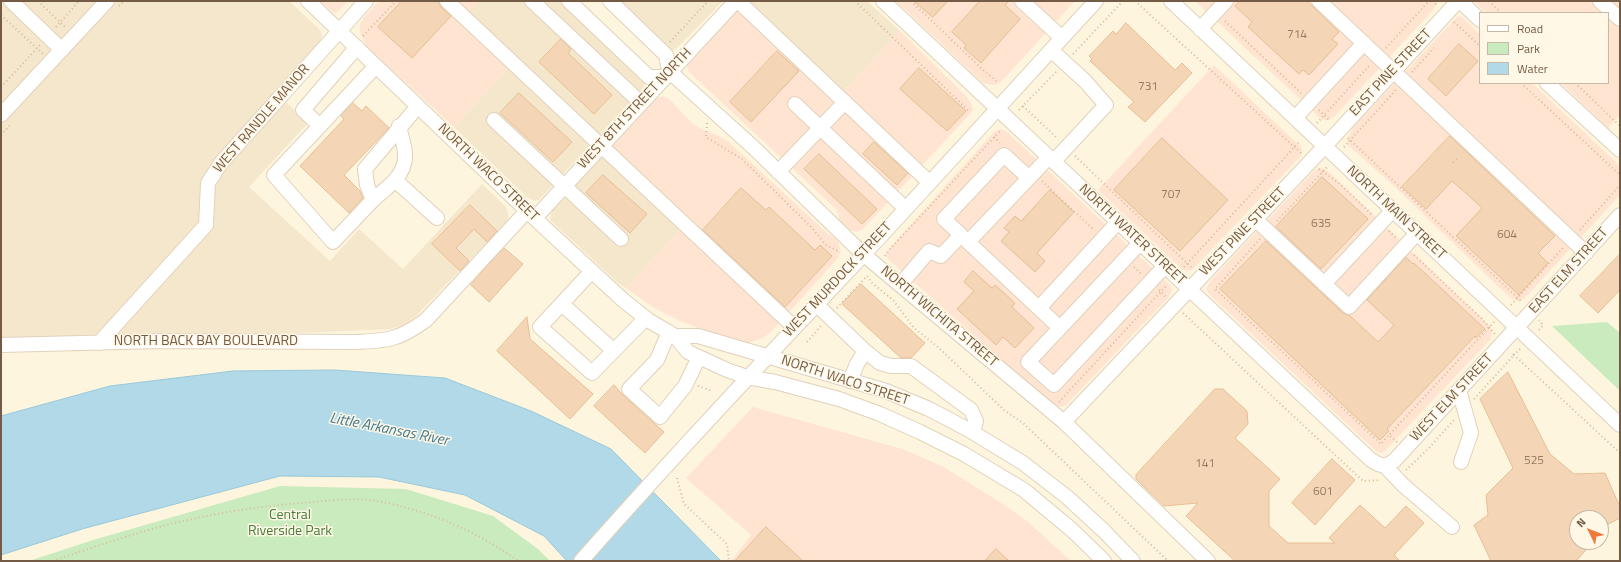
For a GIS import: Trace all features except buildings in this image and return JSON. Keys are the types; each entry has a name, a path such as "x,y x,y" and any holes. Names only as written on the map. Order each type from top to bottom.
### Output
{"street":[{"path":"11,1 62,50"},
{"path":"1,115 107,1"},
{"name":"NORTH WACO STREET","path":"308,1 339,30 359,43 376,66 623,300 646,318 672,334 688,352 727,370 747,377 775,382 839,399 880,414 957,451 1024,490 1066,524 1104,561"},
{"name":"WEST RANDLE MANOR","path":"99,343 206,225 208,183 221,163 366,1"},
{"path":"446,1 794,327"},
{"path":"532,1 641,103"},
{"path":"569,1 649,77 667,74 666,55 610,1"},
{"path":"737,1 929,182"},
{"name":"WEST 8TH STREET NORTH","path":"410,332 426,320 531,214 564,186 667,74 737,1"},
{"name":"NORTH WATER STREET","path":"883,1 1371,460 1385,466 1403,485 1452,526"},
{"path":"1022,1 1062,38"},
{"name":"WEST MURDOCK STREET","path":"581,561 663,468 864,254 1096,1"},
{"name":"NORTH MAIN STREET","path":"1170,1 1518,327 1620,425"},
{"path":"1200,29 1226,1"},
{"path":"1319,1 1586,253"},
{"path":"1600,1 1620,20"},
{"path":"1462,4 1479,19"},
{"name":"EAST PINE STREET","path":"1325,146 1394,71 1462,4"},
{"path":"320,126 303,110 359,43"},
{"path":"1295,118 1364,43"},
{"path":"900,285 929,251 941,256 964,238 1029,178 1067,148 1106,105 1085,81 1051,50"},
{"path":"376,66 274,175 333,242 373,200 395,180 403,170 405,157 399,126"},
{"name":"NORTH WICHITA STREET","path":"667,74 778,172 864,254 1064,422 1208,561"},
{"path":"1548,84 1620,150"},
{"path":"778,172 845,102"},
{"path":"795,104 906,208"},
{"path":"373,200 366,185 365,169 399,126 418,106"},
{"path":"494,120 621,239"},
{"name":"WEST PINE STREET","path":"1064,422 1325,146"},
{"path":"1029,178 1004,155 944,219 1060,328"},
{"path":"395,180 437,218"},
{"path":"1324,284 1393,210"},
{"name":"EAST ELM STREET","path":"1518,327 1620,215"},
{"path":"1255,220 1349,307 1417,233"},
{"path":"1039,308 1118,222"},
{"path":"1012,379 1140,243"},
{"path":"592,271 540,327 592,373 646,318"},
{"path":"1028,362 1054,385 1170,271"},
{"path":"562,304 614,351"},
{"path":"816,304 865,351 880,363 891,366 911,366 971,410 976,421 973,432"},
{"name":"WEST ELM STREET","path":"1385,466 1394,461 1518,327"},
{"name":"NORTH BACK BAY BOULEVARD","path":"1,345 161,341 361,342 398,337 410,332"},
{"path":"672,334 657,360 629,389 660,417 685,386 699,356"},
{"name":"NORTH WACO STREET","path":"672,334 698,336 886,391 929,409 973,432 1023,463 1067,497 1134,561"},
{"path":"850,381 857,364 865,351"},
{"path":"1459,390 1471,433 1461,462"}],"path":[{"path":"38,1 66,28 77,34"},
{"path":"359,43 396,1"},
{"path":"670,42 708,1"},
{"path":"855,1 969,111"},
{"path":"911,1 996,81"},
{"path":"1135,1 1322,172 1340,184 1489,327 1514,355 1620,453"},
{"path":"1057,405 1170,271 1188,263 1429,1"},
{"path":"1489,1 1501,12"},
{"path":"1454,25 1462,4"},
{"path":"1216,12 1517,298 1543,325 1514,355"},
{"path":"1,15 51,61"},
{"path":"1215,289 1434,48"},
{"path":"1522,84 1620,175"},
{"path":"1576,84 1620,126"},
{"path":"1023,106 1201,276 1381,444 1620,185"},
{"path":"884,258 889,250 1002,129"},
{"path":"867,276 872,283 893,300 914,328 939,348 1004,410 1023,423 1168,561"},
{"path":"693,384 712,391"},
{"path":"1389,435 1417,459"},
{"path":"677,478 684,504 727,544 729,561"},
{"path":"53,561 126,537 189,520 270,506 320,501 356,500 376,501 422,512 466,529 493,544 518,561"}],"shaded area":[{"path":"1,1 289,1 320,30 322,35 320,41 274,91 308,123 249,187 330,261 359,229 403,269 482,184 506,207 508,220 415,317 404,325 391,329 272,334 1,337"},
{"path":"319,1 349,1 334,13"},
{"path":"379,1 478,1 466,14 515,61 454,127 367,47 360,33 360,24 364,17"},
{"path":"478,1 564,1 645,79 645,84 641,90 539,200 535,201 527,197 454,127 515,61 465,14"},
{"path":"616,1 723,1 677,48 669,50"},
{"path":"744,1 867,1 900,31 841,94"},
{"path":"896,1 1075,1 1001,82 995,85 983,83"},
{"path":"1195,1 1438,1 1434,9 1335,116 1329,120 1323,120"},
{"path":"1474,1 1620,1 1620,115 1608,128 1562,84 1609,84 1609,12 1485,12"},
{"path":"743,2 841,94 900,31 967,97 971,103 973,110 970,114 863,229 857,232 845,228 839,220 839,215 836,209 689,72 687,67 689,62"},
{"path":"1458,16 1462,17 1479,33 1479,84 1533,84 1620,166 1620,195 1525,298 1519,301 1515,300 1509,297 1392,184 1349,146 1347,141 1353,127"},
{"path":"1214,65 1301,147 1302,153 1300,157 1193,269 1188,271 1183,270 1098,190"},
{"path":"662,96 669,99 693,124 729,142 828,234 835,238 839,244 840,252 838,258 770,333 761,339 745,344 680,321 656,309 626,288 681,229 602,155 652,101"},
{"path":"1000,129 1006,131 1170,285 1172,290 1168,298 1066,405 1060,407 1047,400 888,259 886,254 994,132"},
{"path":"602,155 681,229 626,288 617,282 550,220 552,209"},
{"path":"1319,168 1325,169 1331,174 1490,326 1492,331 1490,340 1384,452 1380,453 1376,451 1209,294 1206,289 1210,281 1314,171"},
{"path":"753,407 902,449 942,466 1003,504 1027,521 1071,561 733,561 732,560 751,535 686,478"}],"green space":[{"path":"1607,322 1620,333 1620,391 1552,326"},
{"name":"Central Riverside Park","path":"280,486 406,489 493,516 538,549 550,561 29,561 93,540"}],"water":[{"name":"Little Arkansas River","path":"335,370 445,378 531,411 611,449 721,561 567,561 544,536 465,495 379,477 280,476 82,529 1,555 1,416 110,386 233,371"}]}
